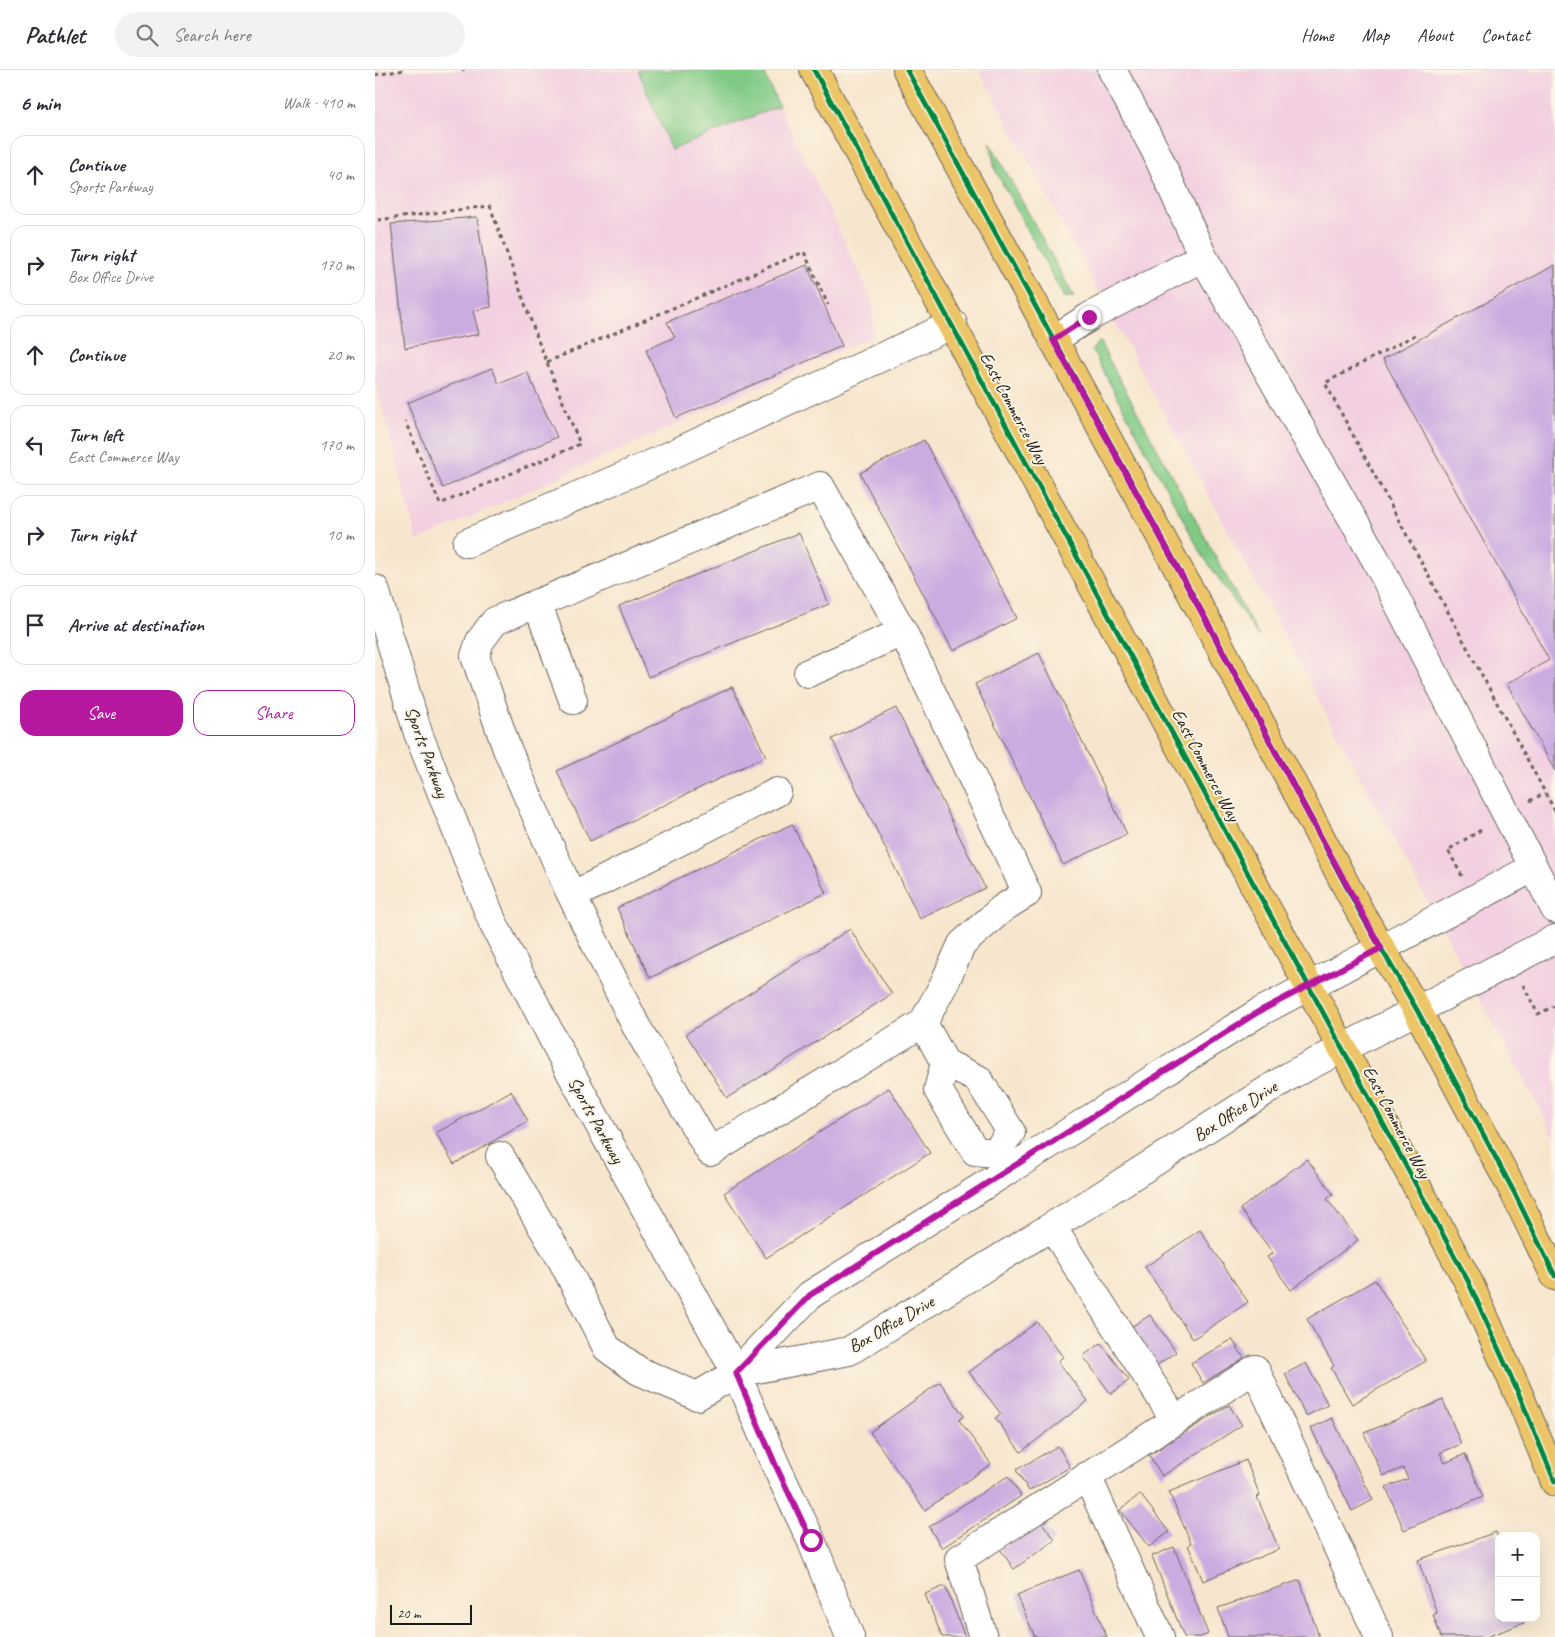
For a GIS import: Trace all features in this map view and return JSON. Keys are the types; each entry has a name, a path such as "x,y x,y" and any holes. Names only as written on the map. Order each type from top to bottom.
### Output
{"main road":[{"name":"East Commerce Way","path":"814,70 953,324 1468,1281 1521,1398 1555,1482"},
{"path":"907,70 1213,633 1305,808 1417,1010 1514,1192 1555,1276"}],"street":[{"path":"1112,70 1156,152 1203,257 1376,560 1555,908"},
{"path":"1053,340 1089,317 1203,257"},
{"path":"467,543 645,467 953,324"},
{"path":"820,486 903,632 1027,893 1003,908 962,944 923,1023 710,1152 636,1026 572,896 507,749 475,656 481,641 495,621 537,603 820,486"},
{"name":"Sports Parkway","path":"375,589 418,733 493,922 567,1068 736,1373 776,1466 811,1540 850,1637"},
{"path":"537,603 573,700"},
{"path":"808,673 903,632"},
{"path":"572,896 777,792"},
{"path":"500,1156 562,1260 607,1348 639,1371 697,1396 736,1373 810,1295 1000,1162 1258,1012 1533,868"},
{"name":"Box Office Drive","path":"736,1373 849,1351 1051,1227 1291,1075 1555,940"},
{"path":"923,1023 945,1063 978,1078 1011,1132 1000,1162"},
{"path":"945,1063 938,1090 975,1151 1000,1162"},
{"path":"1051,1227 1175,1420"},
{"path":"983,1637 959,1559 1255,1369 1379,1637"},
{"path":"1087,1476 1160,1637"}],"path":[{"path":"375,75 404,70"},
{"path":"378,220 490,206 547,362 580,444 440,504 405,421"},
{"path":"547,362 804,252 828,306"},
{"path":"1415,335 1325,383 1555,811"},
{"path":"1464,882 1448,850 1545,792"},
{"path":"1521,981 1538,1014 1555,1006"}],"shaded area":[{"path":"375,70 762,70 872,299 874,335 417,541 375,380"},
{"path":"979,70 1555,70 1555,1137"}],"green space":[{"path":"638,70 763,70 779,106 671,150"},
{"path":"990,142 1074,297 1064,297 995,170"},
{"path":"1099,341 1259,637 1201,553 1092,350"}],"building":[{"path":"477,217 491,307 473,311 479,334 405,348 391,224"},
{"path":"807,265 842,346 676,418 646,350 675,337 667,322"},
{"path":"1555,265 1555,771 1507,684 1549,660 1383,359"},
{"path":"492,368 499,384 527,372 557,437 443,488 407,403"},
{"path":"924,440 1017,618 953,651 860,473"},
{"path":"799,533 829,604 648,677 619,606"},
{"path":"1039,653 1127,834 1063,865 975,684"},
{"path":"732,687 766,756 590,841 557,771"},
{"path":"896,708 985,888 920,919 832,739"},
{"path":"792,824 826,893 650,978 617,908"},
{"path":"850,929 892,994 727,1098 686,1034"},
{"path":"889,1088 930,1153 766,1258 724,1193"},
{"path":"511,1091 528,1121 454,1164 436,1133"},
{"path":"1307,1159 1333,1194 1327,1199 1358,1240 1291,1290 1267,1257 1273,1253 1240,1209"},
{"path":"1200,1230 1248,1302 1193,1339 1145,1267"},
{"path":"1375,1280 1426,1361 1352,1404 1331,1368 1334,1366 1307,1319"},
{"path":"1150,1315 1176,1352 1157,1365 1131,1327"},
{"path":"1037,1322 1063,1357 1058,1361 1088,1401 1021,1452 995,1418 1001,1414 969,1372"},
{"path":"1232,1339 1244,1358 1203,1383 1191,1363"},
{"path":"1101,1343 1129,1380 1111,1394 1083,1356"},
{"path":"1306,1363 1328,1405 1306,1416 1285,1374"},
{"path":"940,1382 964,1416 959,1420 991,1464 925,1510 870,1432"},
{"path":"1443,1400 1461,1444 1440,1453 1445,1463 1465,1454 1483,1497 1404,1530 1386,1487 1408,1479 1403,1468 1383,1476 1364,1433"},
{"path":"1229,1405 1242,1425 1162,1476 1149,1455"},
{"path":"1332,1418 1373,1500 1352,1511 1311,1428"},
{"path":"1058,1446 1070,1467 1029,1491 1016,1470"},
{"path":"1246,1460 1260,1496 1257,1497 1279,1549 1203,1581 1188,1545 1191,1543 1169,1492"},
{"path":"1008,1476 1021,1496 942,1548 929,1527"},
{"path":"1140,1494 1169,1532 1149,1547 1120,1510"},
{"path":"1040,1520 1055,1540 1014,1569 1000,1549"},
{"path":"1495,1532 1495,1622 1524,1623 1486,1637 1441,1637 1433,1615 1437,1613 1418,1560"},
{"path":"1174,1547 1208,1634 1201,1637 1184,1637 1152,1556"},
{"path":"1079,1570 1107,1637 1035,1637 1017,1595"},
{"path":"1300,1580 1319,1637 1228,1637 1218,1608"},
{"path":"945,1586 965,1637 942,1637 925,1594"}],"cycle path":[{"path":"814,70 1468,1281 1520,1397 1555,1482"},
{"path":"907,70 1213,633 1360,912 1417,1010 1514,1192 1555,1276"}],"route":[{"path":"811,1540 776,1466 736,1373 810,1295 1258,1012 1381,948 1360,912 1213,633 1053,340 1089,317"}]}
